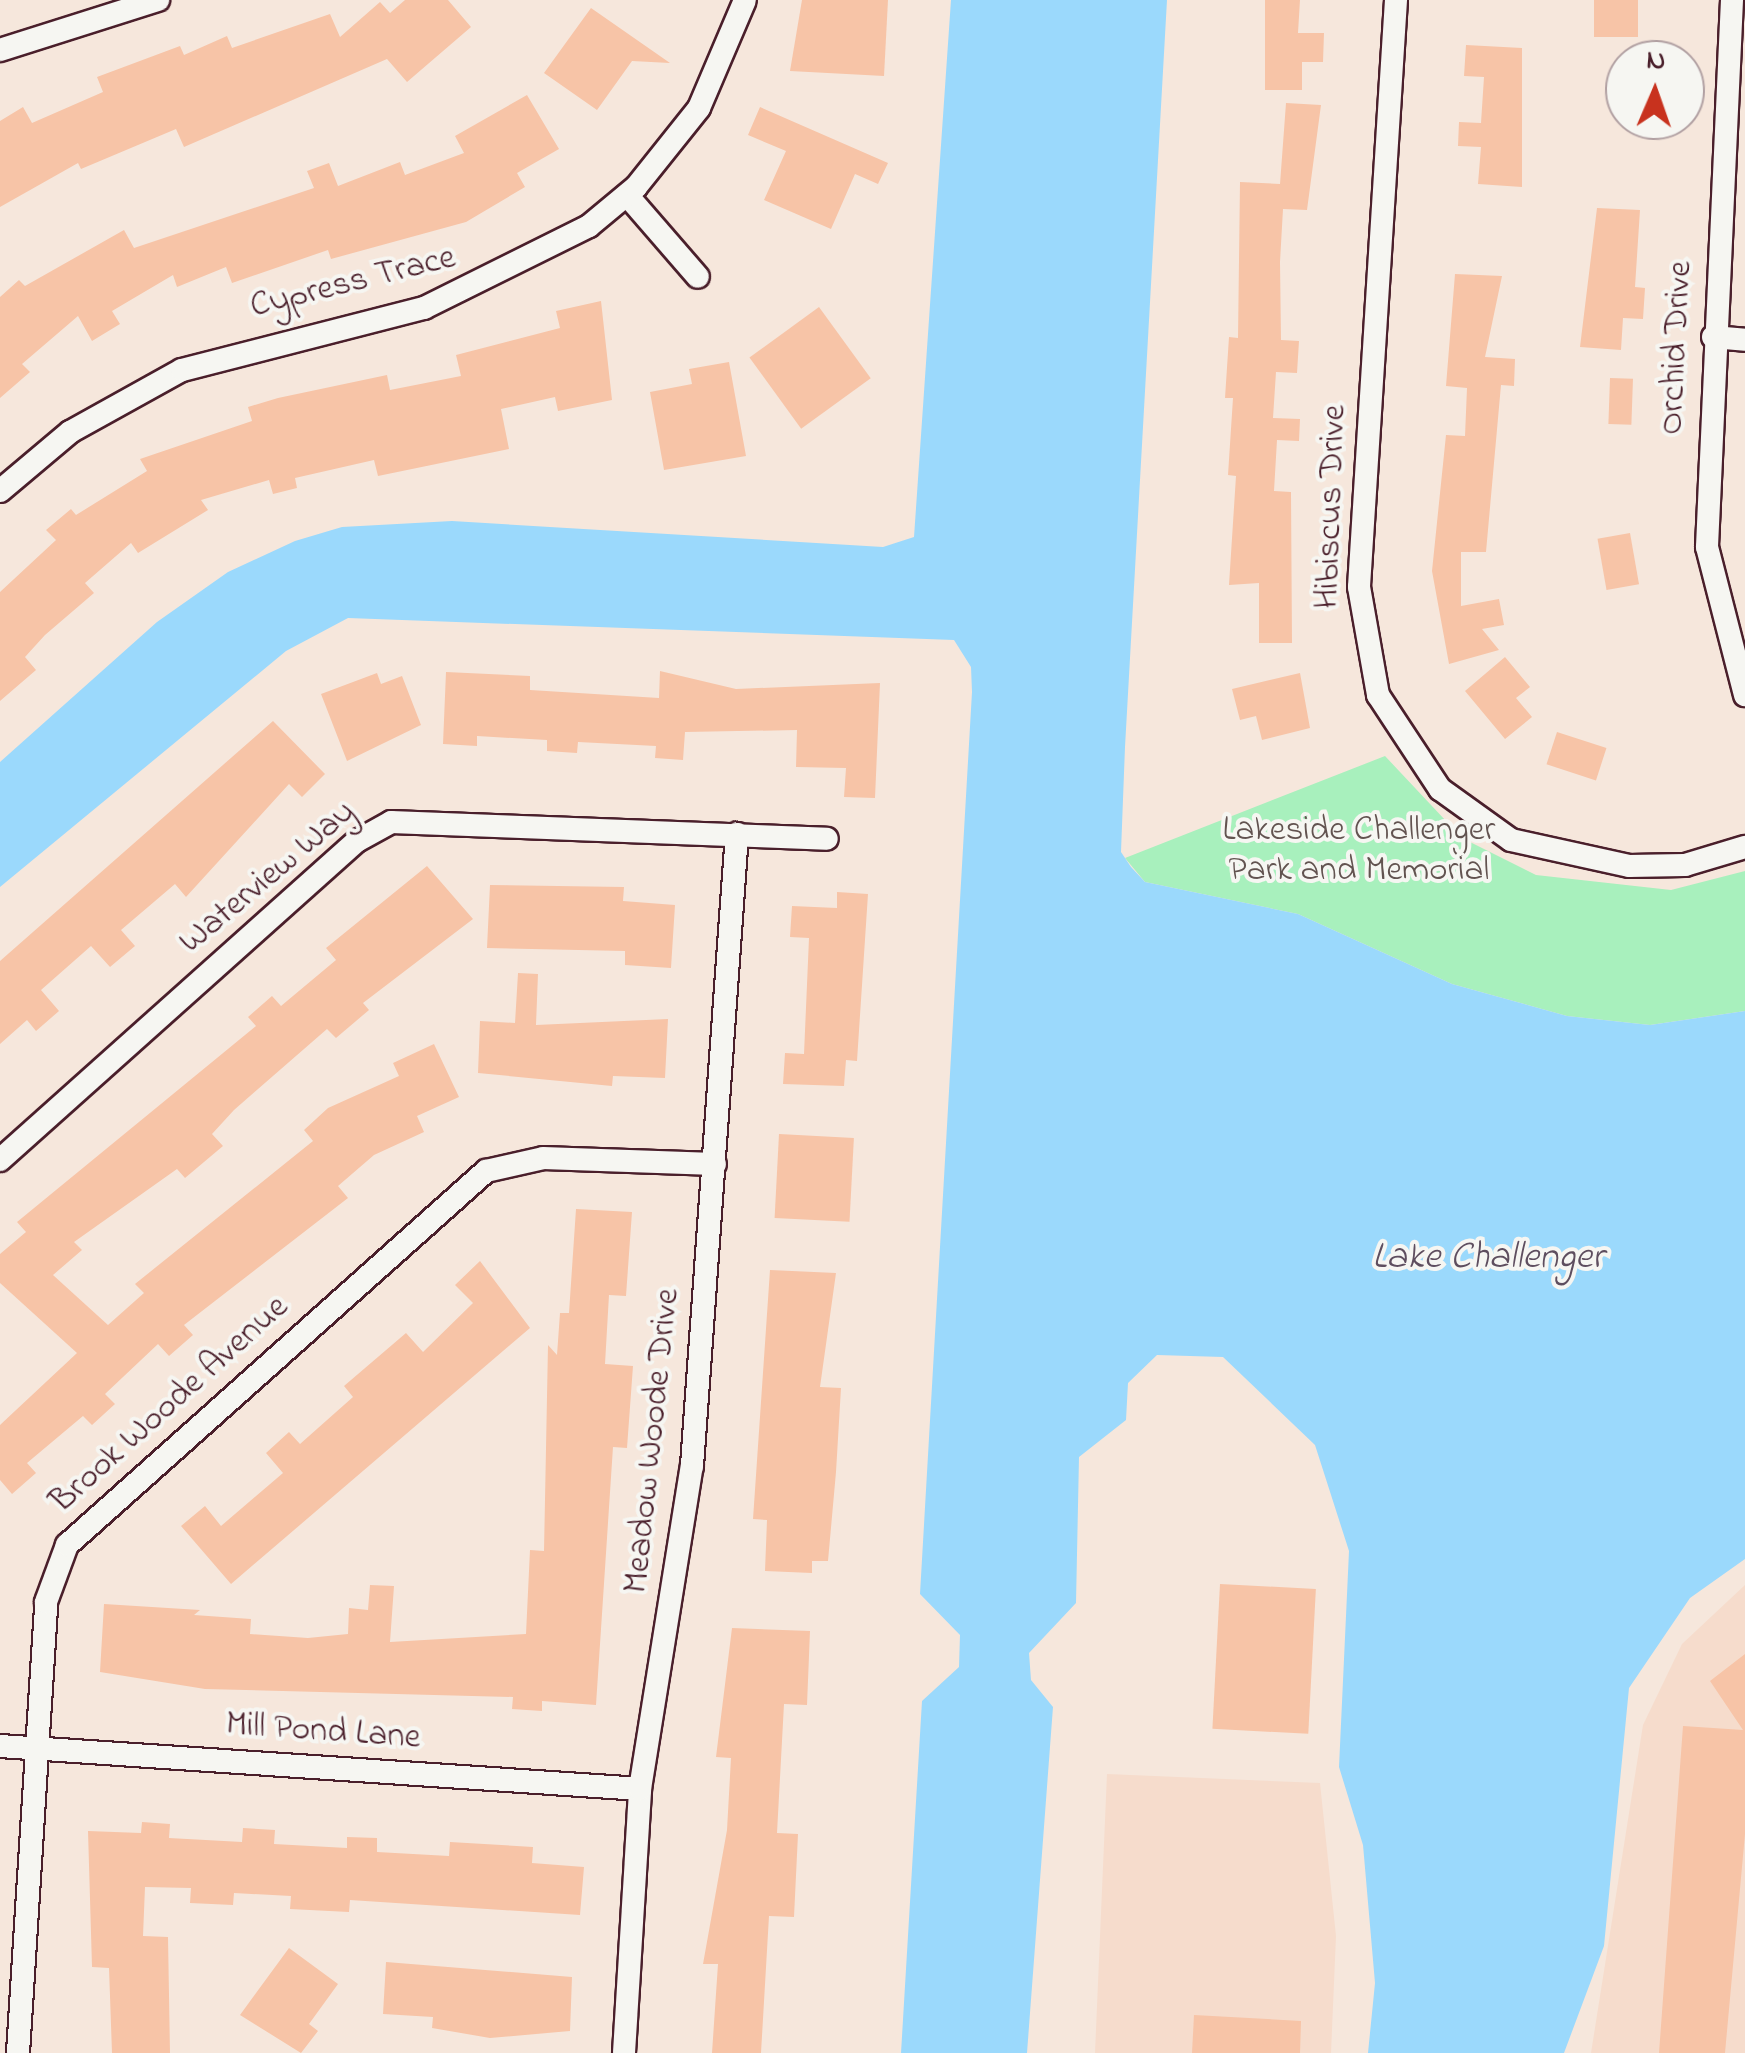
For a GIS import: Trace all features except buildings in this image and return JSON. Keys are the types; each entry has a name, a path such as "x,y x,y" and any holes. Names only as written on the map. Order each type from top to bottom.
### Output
{"street":[{"path":"0,50 158,0"},
{"name":"Cypress Trace","path":"0,491 70,432 182,370 482,286 627,195 699,108 744,0"},
{"name":"Hibiscus Drive","path":"1396,0 1359,587 1378,695 1440,789 1512,840 1629,866 1685,864 1745,847"},
{"path":"1732,0 1745,1"},
{"name":"Orchid Drive","path":"1732,0 1712,337 1707,547 1745,695"},
{"path":"627,195 698,277"},
{"path":"1712,337 1745,340"},
{"name":"Waterview Way","path":"0,1160 373,830 430,817 827,839"},
{"name":"Meadow Woode Drive","path":"624,2053 640,1789 692,1466 737,834"},
{"name":"Brook Woode Avenue","path":"18,2053 46,1602 66,1545 468,1184 523,1159 715,1164"},
{"name":"Mill Pond Lane","path":"0,1746 640,1789"}],"shaded area":[{"path":"1745,1585 1745,2053 1591,2053 1643,1725 1682,1644"},
{"path":"1107,1774 1320,1783 1336,1936 1331,2053 1095,2053"}],"green space":[{"name":"Lakeside Challenger Park and Memorial","path":"1385,756 1462,838 1536,875 1671,890 1745,871 1745,1011 1650,1025 1567,1016 1452,984 1298,914 1145,882 1125,858"}],"water":[{"name":"Lake Challenger","path":"951,0 1167,0 1125,747 1121,852 1131,867 1145,882 1298,914 1452,984 1567,1016 1650,1025 1745,1011 1745,1559 1690,1598 1629,1688 1604,1946 1564,2053 1368,2053 1375,1983 1363,1845 1339,1767 1349,1551 1315,1445 1223,1357 1157,1355 1128,1383 1126,1420 1079,1457 1076,1603 1029,1653 1031,1680 1053,1707 1027,2053 901,2053 922,1701 959,1667 960,1635 920,1594 972,692 971,667 954,640 348,618 286,651 0,887 0,762 157,622 228,572 295,541 342,527 452,521 883,547 914,537"}]}
